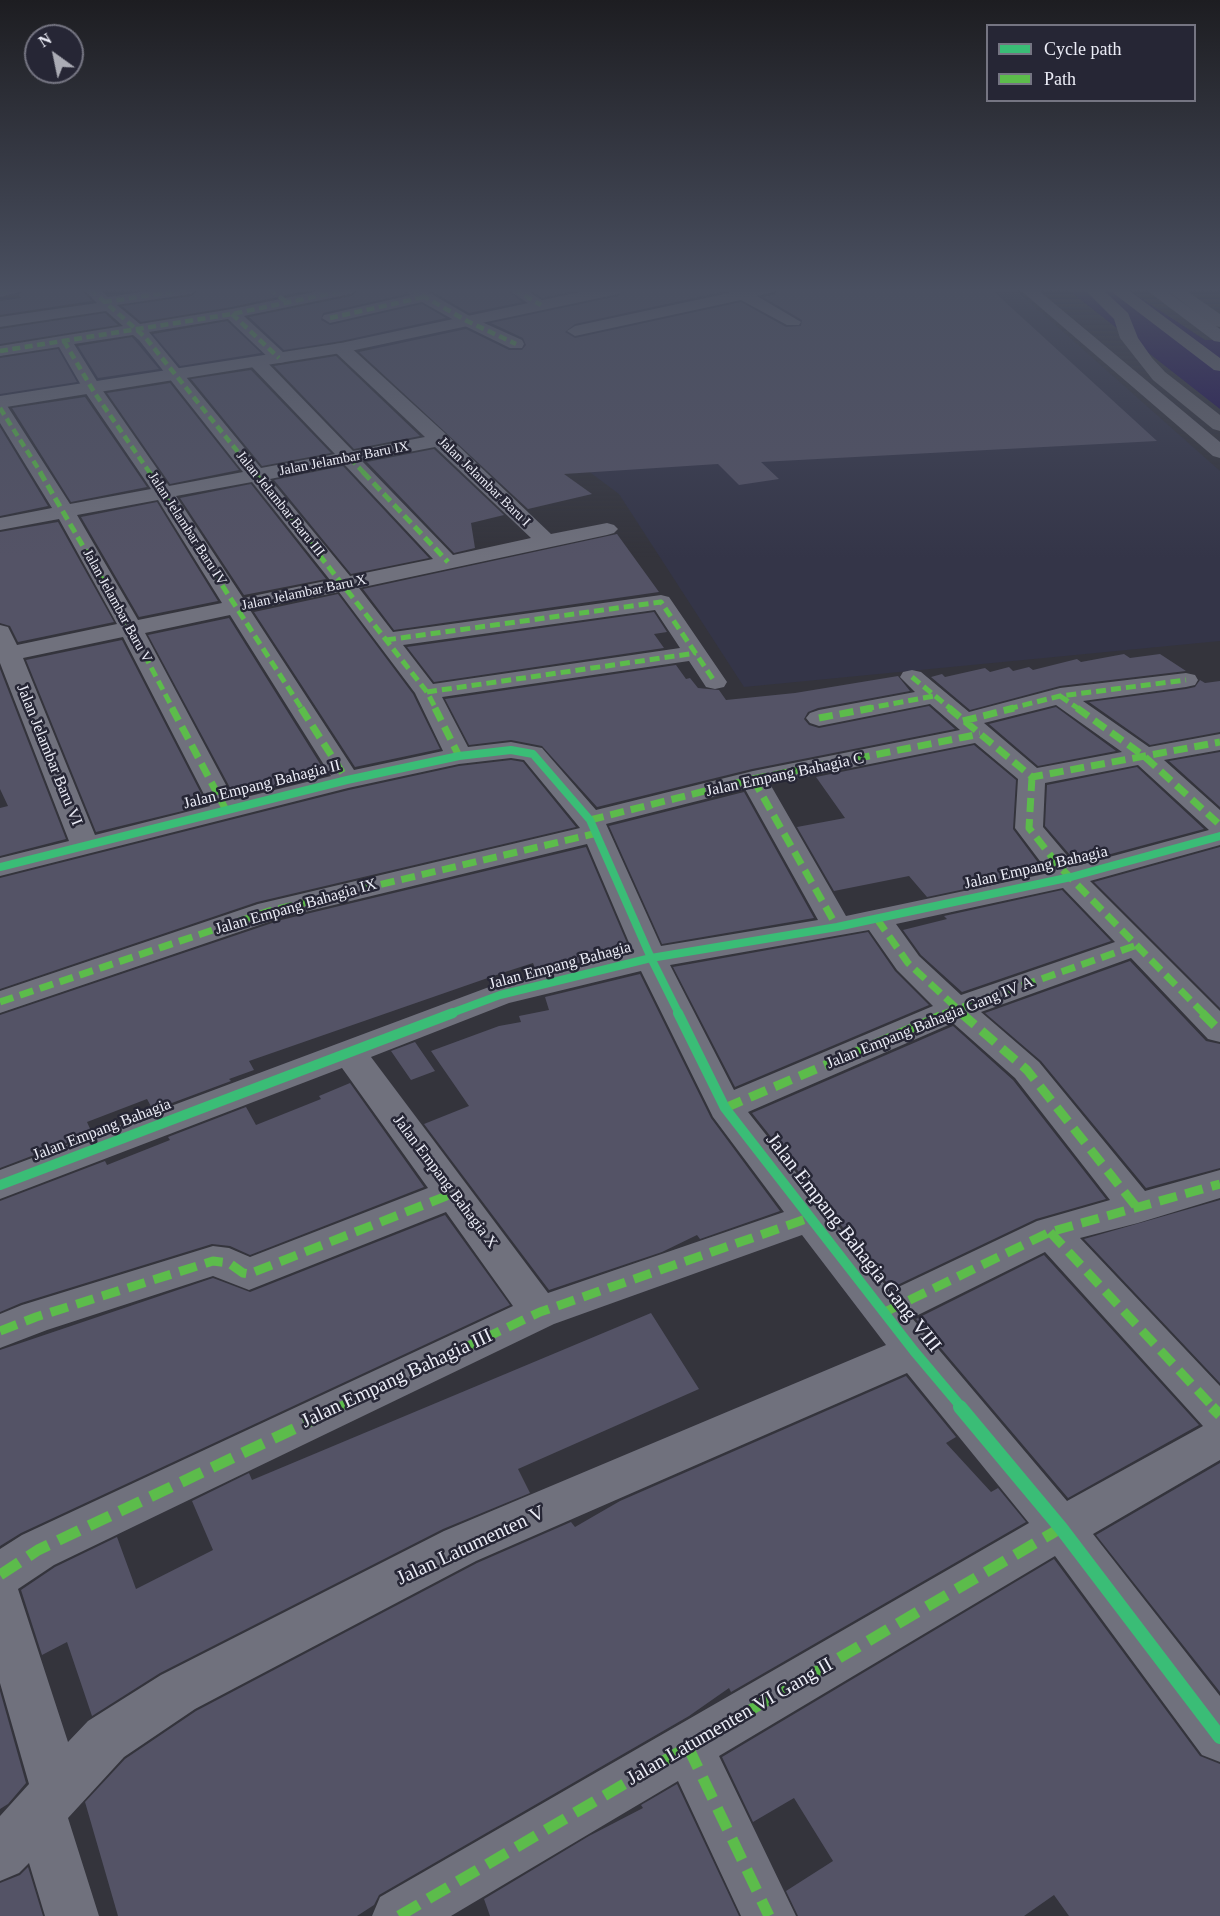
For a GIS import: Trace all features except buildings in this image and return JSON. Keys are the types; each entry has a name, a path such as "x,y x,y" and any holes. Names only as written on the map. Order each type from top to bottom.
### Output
{"highway":[{"path":"1133,378 1220,452"},
{"path":"1164,378 1220,425"}],"street":[{"name":"Jalan Jelambar Baru IV","path":"87,378 164,493 347,780"},
{"path":"0,402 147,378"},
{"name":"Jalan Jelambar Baru III","path":"179,378 345,585 427,692 459,756"},
{"path":"273,378 448,562"},
{"name":"Jalan Jelambar Baru I","path":"374,378 547,542"},
{"name":"Jalan Jelambar Baru V","path":"0,408 65,512 131,629 226,810"},
{"name":"Jalan Jelambar Baru IX","path":"0,524 441,440"},
{"name":"Jalan Jelambar Baru X","path":"3,648 131,629 607,529"},
{"path":"386,640 661,602 715,682"},
{"name":"Jalan Jelambar Baru VI","path":"3,648 85,845"},
{"path":"427,692 696,653"},
{"path":"912,677 1032,777 1220,742"},
{"name":"Jalan Empang Bahagia C","path":"594,826 753,779 898,752 1060,696 1186,680"},
{"path":"819,718 934,696"},
{"path":"1060,696 1144,756 1220,825"},
{"name":"Jalan Empang Bahagia II","path":"0,867 347,780 459,756 511,750 533,754"},
{"name":"Jalan Empang Bahagia Gang VIII","path":"533,754 594,826 651,958 725,1108 900,1332 1061,1528 1220,1737"},
{"path":"1032,777 1029,828 1058,865 1220,1031"},
{"path":"753,779 837,927"},
{"name":"Jalan Empang Bahagia IX","path":"0,1002 269,912 594,826"},
{"name":"Jalan Empang Bahagia","path":"0,1185 500,995 651,958 837,927 1071,877 1220,836"},
{"path":"877,919 908,963 934,989 1027,1070 1138,1209"},
{"name":"Jalan Empang Bahagia Gang IV A","path":"725,1108 958,1008 1137,945"},
{"name":"Jalan Empang Bahagia X","path":"349,1052 540,1312"},
{"name":"Jalan Latumenten V","path":"0,1854 106,1738 178,1692 460,1546 900,1332 1050,1232 1220,1184"},
{"path":"0,1331 36,1317 213,1261 229,1263 243,1273 249,1274 454,1192"},
{"name":"Jalan Empang Bahagia III","path":"0,1575 38,1550 540,1312 809,1218"},
{"path":"1050,1232 1220,1415"},
{"name":"Jalan Latumenten VI Gang II","path":"399,1916 1061,1528 1220,1438"},
{"path":"0,1602 48,1802 72,1916"},
{"path":"688,1747 770,1916"}],"shaded area":[{"path":"0,378 133,378 0,402"},
{"path":"465,378 1116,378 1220,471 1220,641 744,687 619,494"},
{"path":"1181,378 1220,378 1220,409"}],"marked path":[{"path":"86,378 164,493 347,780"},
{"path":"178,378 345,585 427,692 459,756"},
{"path":"0,408 65,512 131,629 226,810"},
{"path":"350,458 448,562"},
{"path":"386,640 661,602 715,682"},
{"path":"427,692 696,653"},
{"path":"912,677 1032,777 1220,742"},
{"path":"963,721 1060,696 1186,680"},
{"path":"819,718 934,696"},
{"path":"1060,696 1144,756 1220,825"},
{"path":"590,820 753,779 980,734"},
{"path":"1032,777 1029,828 1058,865 1220,1031"},
{"path":"753,779 837,927"},
{"path":"0,1002 269,911 597,833"},
{"path":"877,919 908,963 934,989 1027,1070 1138,1209"},
{"path":"725,1108 958,1008 1137,945"},
{"path":"885,1312 1050,1232 1220,1184"},
{"path":"0,1331 36,1317 213,1261 229,1263 243,1273 249,1274 454,1193"},
{"path":"0,1575 38,1550 540,1312 809,1218"},
{"path":"1050,1232 1220,1415"},
{"path":"399,1916 1061,1528"},
{"path":"688,1747 769,1916"}],"cycle path":[{"path":"0,867 347,780 459,756 511,750 533,754 590,820 651,958 725,1108 914,1351 1061,1528 1220,1737"},
{"path":"0,1185 500,995 651,958 837,927 1071,877 1220,836"}]}
